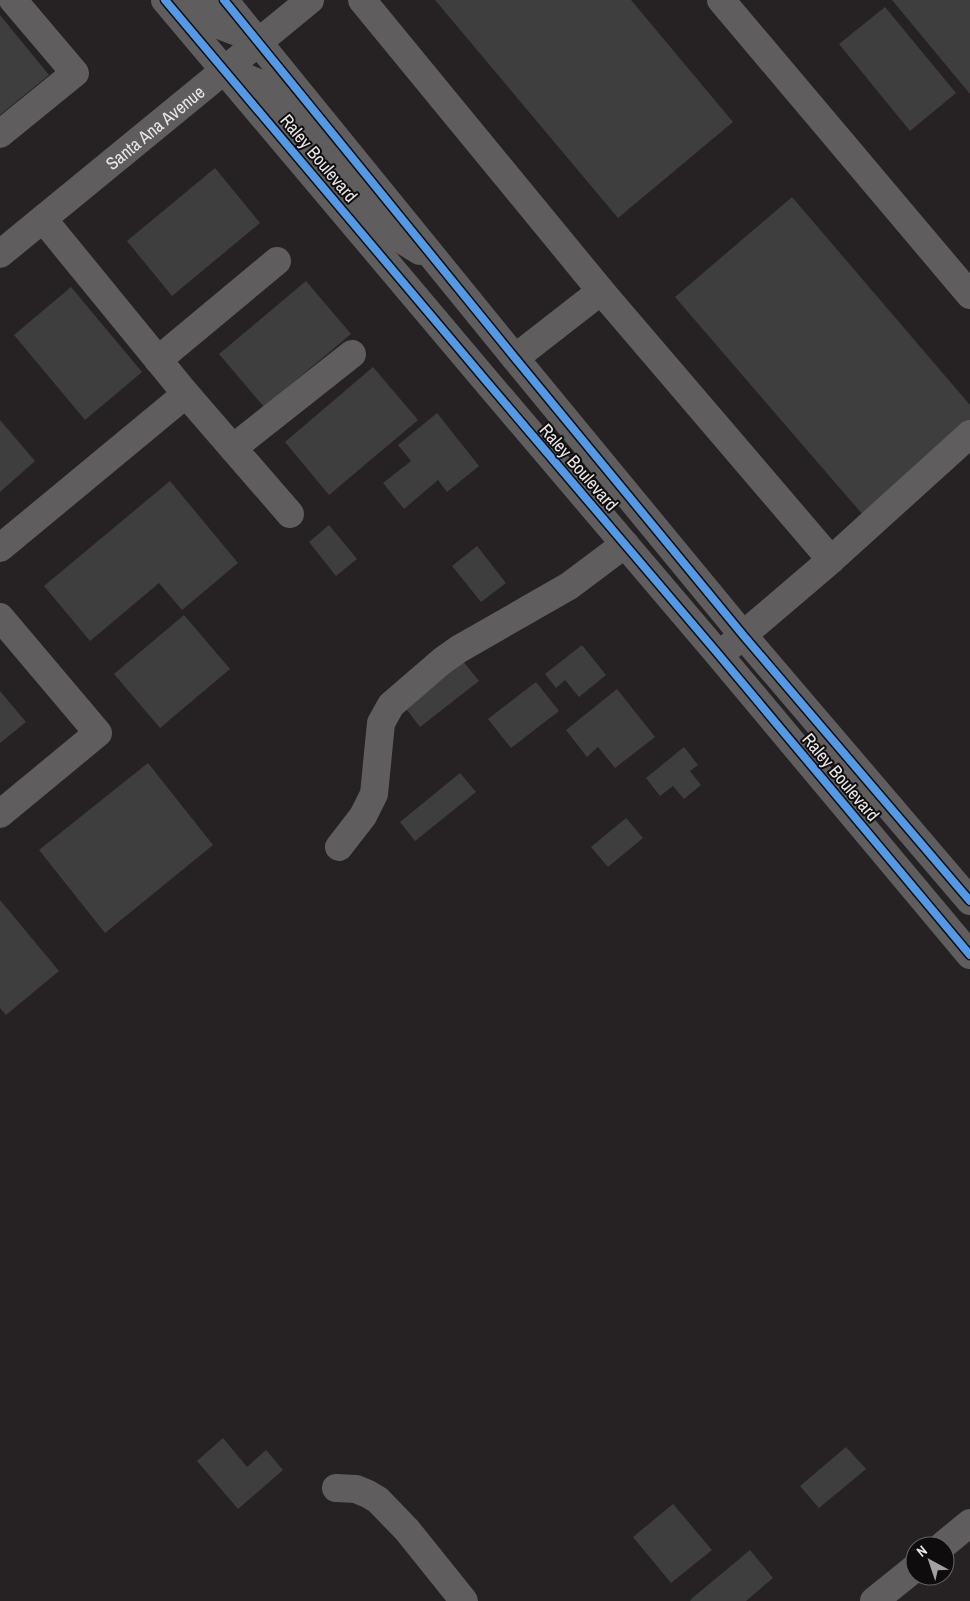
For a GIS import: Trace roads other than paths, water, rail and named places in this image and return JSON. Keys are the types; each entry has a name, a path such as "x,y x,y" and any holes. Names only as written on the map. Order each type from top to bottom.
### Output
{"street":[{"path":"0,134 75,73 13,0"},
{"name":"Raley Boulevard","path":"165,0 719,654 970,955"},
{"path":"191,0 219,25 259,41"},
{"name":"Raley Boulevard","path":"224,0 743,635 970,901"},
{"name":"Santa Ana Avenue","path":"0,254 310,0"},
{"path":"362,0 601,291 831,560"},
{"path":"721,0 970,295"},
{"path":"225,70 259,82 273,94 386,230 436,260"},
{"path":"43,219 186,394 290,514"},
{"path":"158,360 277,261"},
{"path":"515,358 601,291"},
{"path":"233,448 352,354"},
{"path":"0,548 186,394"},
{"path":"719,654 831,560 970,434"},
{"path":"339,847 363,816 374,794 381,723 391,705 442,661 459,649 569,586 625,544"},
{"path":"0,617 98,733 0,814"},
{"path":"336,1488 356,1489 378,1500 407,1530 464,1601"},
{"path":"954,1536 970,1523"},
{"path":"874,1601 905,1576"}]}
